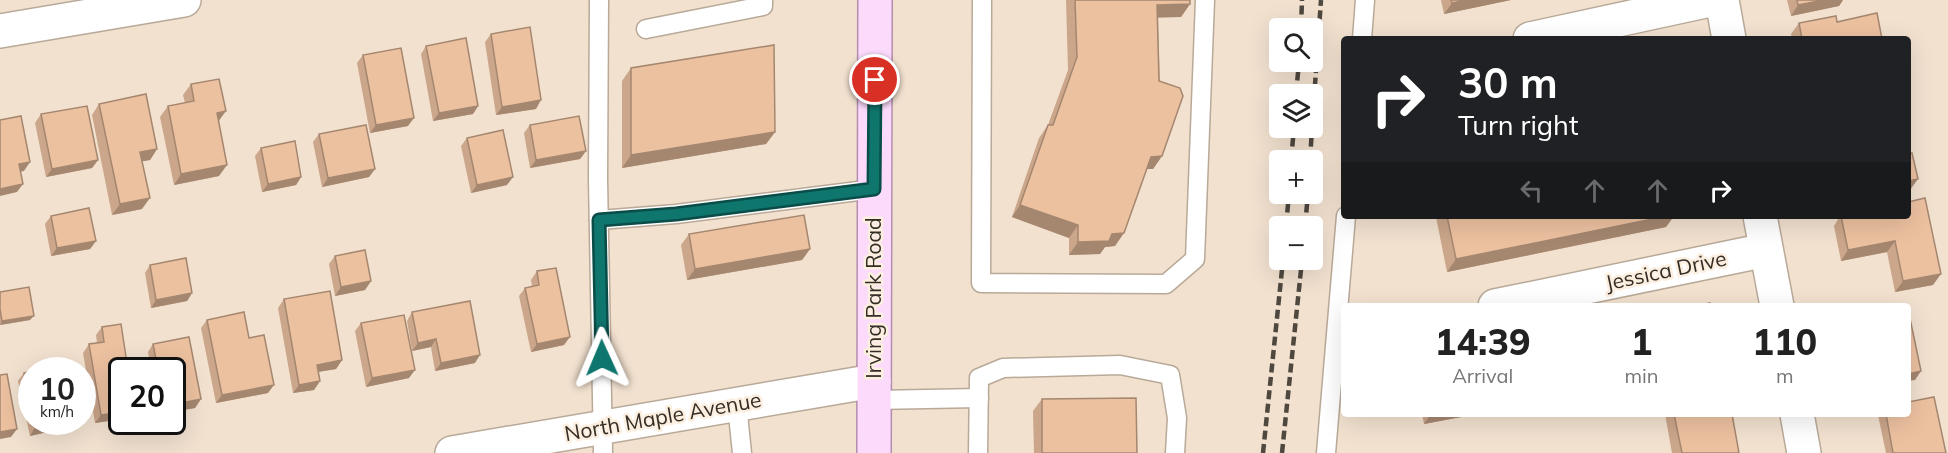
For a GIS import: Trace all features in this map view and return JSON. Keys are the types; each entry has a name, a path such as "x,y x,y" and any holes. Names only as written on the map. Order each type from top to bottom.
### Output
{"main road":[{"name":"Irving Park Road","path":"874,453 875,0"}],"street":[{"path":"0,30 184,0"},
{"path":"1544,36 1710,0"},
{"path":"1722,0 1728,36"},
{"path":"1761,219 1776,303"},
{"name":"Jessica Drive","path":"1510,303 1766,250"},
{"name":"North Maple Avenue","path":"452,453 603,440 737,405 874,391"},
{"path":"1798,417 1804,453"}],"lane":[{"path":"599,0 599,220 603,440"},
{"path":"646,29 763,6 763,0"},
{"path":"982,0 981,283 1166,284 1195,259 1205,0"},
{"path":"1362,36 1365,0"},
{"path":"599,220 676,214 874,189"},
{"path":"1326,453 1346,219"},
{"path":"978,453 979,378 1003,368 1120,365 1170,375 1177,417 1175,453"},
{"path":"874,391 978,398"},
{"path":"737,405 742,453"}],"building":[{"path":"1075,0 1190,0 1190,4 1157,5 1159,81 1180,88 1183,96 1162,156 1151,157 1124,233 1112,234 1109,241 1078,242 1078,225 1020,205 1048,125 1053,125 1077,57"},
{"path":"1797,0 1824,0 1798,5"},
{"path":"1877,13 1881,36 1801,36 1799,23 1836,16 1837,22"},
{"path":"530,27 541,100 502,107 491,34"},
{"path":"466,38 478,106 439,113 426,46"},
{"path":"774,45 775,132 631,155 631,68"},
{"path":"401,48 414,118 376,125 363,55"},
{"path":"219,79 226,111 217,113 227,165 181,174 168,106 194,101 191,84"},
{"path":"146,94 157,149 140,152 150,198 120,204 99,104"},
{"path":"87,106 98,160 52,169 41,114"},
{"path":"21,116 30,162 19,164 23,184 0,189 0,120"},
{"path":"579,116 586,151 536,160 530,125"},
{"path":"366,125 375,169 328,178 319,134"},
{"path":"503,130 513,177 477,185 467,138"},
{"path":"295,141 301,177 268,184 261,148"},
{"path":"1911,153 1918,179 1911,180"},
{"path":"1925,198 1941,274 1903,281 1895,241 1848,250 1842,219 1911,219 1911,201"},
{"path":"89,208 96,241 57,248 51,216"},
{"path":"804,215 810,249 695,269 689,234"},
{"path":"1448,219 1652,219 1456,259"},
{"path":"365,250 371,281 341,287 335,256"},
{"path":"186,258 192,293 156,300 150,265"},
{"path":"556,268 570,337 537,344 525,288 539,285 537,271"},
{"path":"29,287 34,316 2,321 0,292"},
{"path":"330,291 342,360 317,365 320,381 299,385 284,299"},
{"path":"470,301 480,355 441,363 436,339 418,343 412,312"},
{"path":"244,312 249,338 264,335 274,385 222,395 207,320"},
{"path":"404,315 415,370 372,378 361,323"},
{"path":"1911,323 1921,371 1911,373"},
{"path":"121,324 126,357 108,357 108,414 101,415 96,385 96,357 91,357 89,344 104,342 102,327"},
{"path":"189,337 201,399 186,402 186,357 156,357 153,344"},
{"path":"7,374 17,429 0,432 0,375"},
{"path":"1934,397 1946,453 1893,453 1887,417 1911,417 1911,401"},
{"path":"1136,398 1137,453 1042,453 1042,399"},
{"path":"1675,417 1733,417 1739,453 1682,453"}],"railway":[{"path":"1301,18 1302,0"},
{"path":"1315,84 1321,0"},
{"path":"1297,84 1298,72"},
{"path":"1292,150 1293,138"},
{"path":"1311,138 1311,150"},
{"path":"1287,216 1288,204"},
{"path":"1306,216 1307,204"},
{"path":"1263,453 1282,270"},
{"path":"1282,453 1301,270"}],"route":[{"path":"602,358 599,220 676,214 874,189 875,80"}]}
